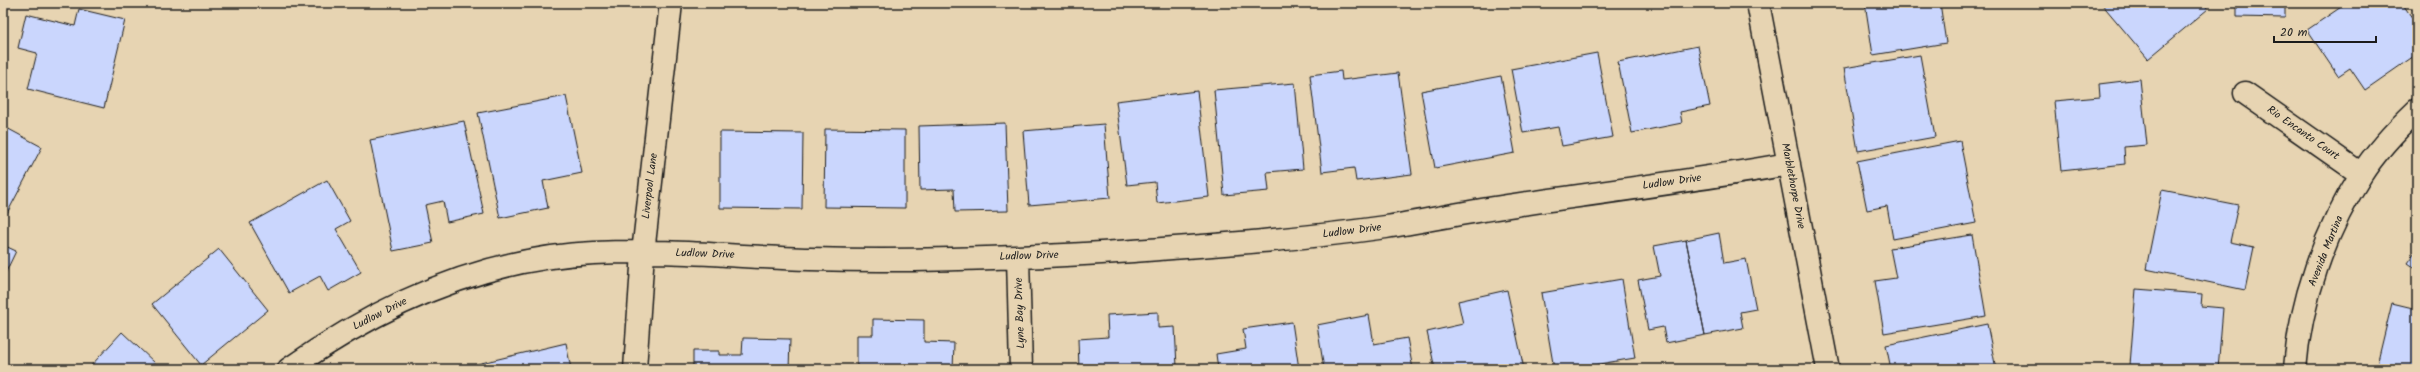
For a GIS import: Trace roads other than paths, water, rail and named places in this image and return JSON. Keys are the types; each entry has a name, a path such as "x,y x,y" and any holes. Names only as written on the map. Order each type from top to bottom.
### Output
{"street":[{"name":"Liverpool Lane","path":"635,369 643,253 671,3"},
{"name":"Marblethorpe Drive","path":"1758,3 1828,369"},
{"name":"Rio Encanto Court","path":"2245,93 2361,174"},
{"name":"Avenida Martina","path":"2295,369 2296,348 2311,285 2333,228 2361,174 2401,126 2417,110"},
{"name":"Ludlow Drive","path":"289,369 355,325 393,306 459,279 538,258 594,253 692,253 810,259 1018,258 1256,242 1384,227 1508,206 1789,164"},
{"name":"Lyne Bay Drive","path":"1018,258 1021,369"}]}
